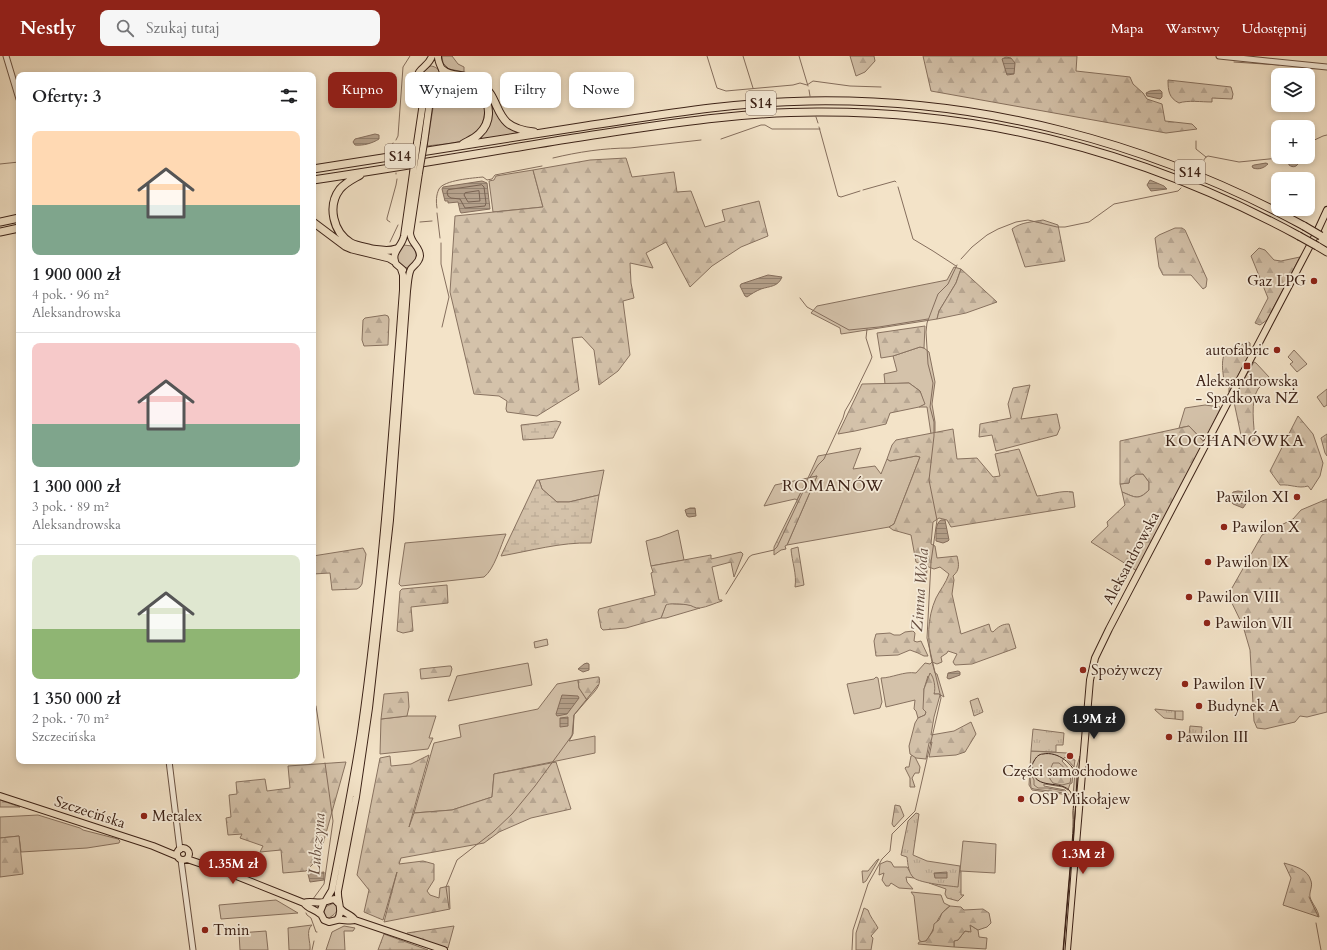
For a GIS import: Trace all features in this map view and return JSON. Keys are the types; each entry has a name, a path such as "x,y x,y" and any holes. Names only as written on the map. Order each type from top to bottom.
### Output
{"highway":[{"path":"442,68 447,73 473,78 480,82 490,94 500,115 514,128 544,133"},
{"name":"S14","path":"316,169 684,111 755,104 809,101 890,103 970,112 1017,120 1071,132 1129,149 1228,188 1304,226 1324,238"},
{"path":"458,147 473,139 483,130 488,116 488,108"},
{"name":"S14","path":"316,179 601,134 703,120 808,112 890,114 967,122 1068,142 1172,176 1212,192 1268,219 1327,252"},
{"path":"372,170 346,183 340,190 333,205 335,223 345,238 352,243 386,251 399,247"},
{"path":"0,222 16,219"},
{"path":"316,224 352,249 389,258 394,261"},
{"path":"0,232 16,229"}],"main road":[{"path":"419,72 428,64 432,56"},
{"path":"438,56 438,63 443,72"},
{"path":"428,64 434,64 442,68"},
{"path":"336,920 339,915 340,906 338,891 358,783 370,700 390,513 407,295 411,269 419,261 420,255 410,233 423,108"},
{"path":"420,143 428,108"},
{"path":"416,173 406,230 394,261 400,269 403,278 403,290 389,479 367,681 356,763 331,893 320,909 320,914 326,922 336,920 355,920 444,950"},
{"name":"Aleksandrowska","path":"1067,950 1090,680 1095,658 1315,236 1327,210"},
{"path":"399,247 407,243 414,244"},
{"path":"400,269 411,269"},
{"name":"Szczecińska","path":"0,796 182,855 304,903 306,906 316,910 320,914"},
{"path":"325,901 334,899 345,914 352,916 355,920"},
{"name":"Szczecińska","path":"304,903 318,903 325,901"}],"street":[{"path":"6,56 16,89"},
{"path":"1219,56 1327,67"},
{"path":"169,764 193,950"}],"green space":[{"path":"442,56 452,56 458,64 464,67 464,72 449,69 443,63"},
{"path":"850,56 874,56 875,61 865,72 856,76"},
{"path":"923,56 1077,56 1076,71 1130,77 1133,84 1147,99 1162,104 1165,121 1192,124 1197,129 1166,133 931,91"},
{"path":"430,66 433,66 440,72 422,72"},
{"path":"1168,80 1231,87 1233,94 1232,99 1212,98 1212,102 1190,101 1179,103 1173,99 1170,94"},
{"path":"492,105 506,126 520,133 476,140 490,121"},
{"path":"433,108 484,108 484,119 477,131 472,136 462,141 427,146"},
{"path":"626,158 632,177 674,172 677,192 691,191 705,227 725,221 722,210 759,201 768,236 741,247 712,266 690,287 666,242 646,253 653,268 630,263 631,283 634,298 623,301 630,355 618,371 599,385 594,350 582,337 572,338 579,390 537,416 507,412 507,401 499,396 474,394 450,292 455,216 543,207 533,170 590,160"},
{"path":"533,170 543,207 493,212 489,181 494,180 496,176"},
{"path":"1043,220 1058,225 1065,261 1025,267 1012,229 1023,224"},
{"path":"1175,228 1182,228 1185,230 1207,279 1206,287 1203,289 1191,275 1163,275 1159,267 1155,238"},
{"path":"404,245 412,246 416,252 415,260 409,268 402,267 396,259 399,250"},
{"path":"1259,248 1265,250 1274,260 1281,261 1300,257 1267,320 1260,325 1255,323 1268,298 1251,256"},
{"path":"954,267 961,269 956,283 939,311 937,319 841,334 840,328 811,313 817,306 947,280"},
{"path":"961,269 997,302 966,313 937,319 939,311 956,283"},
{"path":"385,315 388,316 389,319 388,345 364,346 362,340 363,320 365,318"},
{"path":"925,326 924,348 920,347 893,356 881,358 877,333"},
{"path":"1248,342 1250,343 1250,353 1229,392 1232,381 1229,379 1224,381 1222,363 1224,354 1230,349"},
{"path":"920,347 929,352 935,382 932,404 935,433 931,434 927,407 919,407 924,404 920,391 909,383 885,384 884,374 897,371 893,356"},
{"path":"1294,350 1307,364 1297,372 1290,364 1293,362 1288,357"},
{"path":"1254,362 1269,377 1258,389 1254,400 1253,414 1255,440 1243,445 1234,396"},
{"path":"909,383 920,391 925,404 919,407 890,413 886,424 838,434 862,384"},
{"path":"1030,385 1021,419 1057,414 1060,428 1057,435 996,451 992,435 979,437 980,424 1011,418 1008,404 1013,388"},
{"path":"1327,389 1327,405 1324,407 1317,397"},
{"path":"1205,405 1220,407 1220,409 1204,442 1189,426 1179,428 1185,408"},
{"path":"1298,416 1313,434 1323,463 1320,476 1311,490 1308,486 1301,487 1280,485 1270,471"},
{"path":"556,421 561,422 553,438 523,440 521,425"},
{"path":"1189,426 1204,442 1137,571 1091,542 1108,526 1107,522 1125,505 1122,492 1139,497 1149,490 1149,482 1143,474 1136,474 1130,478 1129,483 1120,484 1120,441"},
{"path":"953,429 957,459 977,458 993,477 1000,476 995,454 1019,449 1037,496 1060,492 1073,492 1075,507 951,527 947,520 939,518 933,522 931,544 935,546 937,558 957,556 958,567 953,576 954,580 952,594 961,634 989,624 991,631 993,632 1000,626 1009,624 1016,648 972,664 955,665 953,662 957,654 948,651 941,657 942,662 937,664 932,662 929,646 929,622 931,613 936,598 949,574 940,567 934,569 916,562 911,535 893,530 889,527 894,524 920,457 916,456 890,461 887,459 892,445 896,440"},
{"path":"1327,434 1327,456 1321,438"},
{"path":"861,448 853,469 875,466 881,474 887,459 890,461 916,456 920,457 894,524 889,527 787,545 817,476 808,478 818,456"},
{"path":"604,470 599,495 569,502 557,502 542,489 539,480"},
{"path":"1136,474 1143,474 1149,482 1149,490 1139,497 1122,492 1120,484 1129,483 1130,478"},
{"path":"817,476 787,545 785,546 786,549 781,550 774,555 774,547 808,478"},
{"path":"808,478 797,500 795,499 764,506 775,485"},
{"path":"537,480 539,480 542,489 557,502 569,502 599,495 591,543 557,545 501,556"},
{"path":"1327,499 1327,712 1307,717 1300,716 1295,722 1265,729 1257,728 1254,721 1250,650 1243,626 1228,595 1262,535 1293,519 1301,510"},
{"path":"678,530 684,560 651,566 646,541"},
{"path":"506,534 491,569 484,577 401,586 399,584 405,543"},
{"path":"798,547 804,585 795,587 795,573 791,549"},
{"path":"363,548 366,554 362,584 357,589 332,590 330,573 316,574 316,556"},
{"path":"741,552 743,554 734,577 731,562 712,567 719,600 722,601 698,608 689,605 667,604 661,618 626,628 603,630 601,628 598,612 599,609 655,595 651,566 711,555 711,559"},
{"path":"447,585 448,603 411,607 413,631 403,633 397,631 400,591 402,589"},
{"path":"666,604 688,604 700,608 666,618 661,618"},
{"path":"913,631 915,633 914,641 921,641 928,656 924,656 910,650 898,655 876,656 874,641 876,634 890,633 900,635 905,632"},
{"path":"547,639 548,645 535,648 534,642"},
{"path":"932,662 944,697 939,694 934,694 928,676 924,689 925,715 918,718 914,709 915,700 886,707 881,678 907,673 916,673 925,663 930,664"},
{"path":"528,663 532,685 448,701 457,676"},
{"path":"451,666 452,669 450,676 421,679 420,669"},
{"path":"930,673 933,677 935,689 934,694 940,695 931,735 954,731 971,722 976,734 965,752 956,755 929,757 932,742 929,743 926,759 916,758 910,754 909,746 915,723 918,718 925,715 926,712 923,709 924,689"},
{"path":"599,677 600,680 598,686 587,700 579,688 578,680"},
{"path":"876,677 878,678 882,702 880,708 854,714 847,684 874,679"},
{"path":"578,680 579,688 587,700 574,715 572,736 569,741 595,736 595,753 494,774 492,797 452,810 414,813 434,743 461,737 459,725 538,709 557,684"},
{"path":"408,692 409,707 407,716 381,719 384,694"},
{"path":"978,698 983,712 974,716 970,701"},
{"path":"1155,709 1175,711 1175,719 1164,718"},
{"path":"1175,711 1183,711 1183,720 1175,719"},
{"path":"407,716 436,716 429,738 433,738 428,749 380,754 381,719"},
{"path":"1190,726 1202,727 1201,735 1189,735"},
{"path":"1033,729 1064,733 1063,745 1056,745 1056,752 1031,751"},
{"path":"1031,751 1067,753 1067,759 1075,760 1074,767 1065,757 1062,761 1073,773 1072,783 1070,784 1068,790 1063,787 1044,784 1044,786 1065,790 1069,795 1032,790 1029,785"},
{"path":"429,755 409,827 414,813 452,810 492,797 494,774 556,762 571,809 531,818 499,832 484,843 401,858 399,864 423,861 434,864 434,880 427,891 430,895 439,898 440,888 449,886 450,909 384,922 397,872 383,920 364,912 369,890 357,875 380,758 390,756 391,766 411,764"},
{"path":"914,755 920,767 919,773 915,773 912,778 915,787 910,787 910,778 905,768 909,767 911,756"},
{"path":"1080,756 1077,795 1073,795 1075,772"},
{"path":"346,762 319,858 306,871 283,873 281,850 260,852 263,846 240,838 242,834 228,835 226,818 231,817 229,795 237,794 236,782 265,779 267,791 290,788 288,766"},
{"path":"1053,763 1059,763 1066,769 1071,780 1070,783 1062,785 1053,783 1050,779 1049,772"},
{"path":"1032,776 1034,785 1038,788 1064,791 1064,793 1031,788 1030,777"},
{"path":"0,800 20,807 0,807"},
{"path":"895,805 900,806 904,816 894,827 892,824"},
{"path":"916,813 919,814 913,855 927,861 960,866 958,887 917,880 911,874 907,857 901,855 908,821"},
{"path":"38,815 83,830 118,839 120,841 119,843 87,848 21,852 19,836 0,838 0,817"},
{"path":"19,836 23,874 0,877 0,838"},
{"path":"963,841 996,844 995,873 960,871"},
{"path":"879,859 866,881 863,883 862,871 868,871"},
{"path":"887,861 891,862 894,867 907,867 914,878 906,877 907,882 913,889 899,888 891,883 889,886 886,886 882,880 884,873 879,875 880,864"},
{"path":"1284,863 1304,871 1309,877 1311,883 1310,897 1319,917 1283,905 1291,878"},
{"path":"960,871 961,895 964,895 958,901 947,898 945,894 946,889 929,883 928,879 956,875"},
{"path":"911,892 941,895 944,903 950,906 942,913 926,941 922,942 919,940 914,896"},
{"path":"276,900 298,913 221,919 219,905"},
{"path":"334,903 337,911 327,919 324,915 324,909"},
{"path":"950,906 961,907 964,910 983,909 989,913 991,923 987,927 978,930 970,925 971,932 965,931 958,940 954,941 954,947 918,944 919,942 926,941 933,931 934,924 939,920 942,913"},
{"path":"864,908 868,910 878,928 871,936 873,938 871,950 856,950 856,933"},
{"path":"312,925 309,930 310,950 289,950 288,928"},
{"path":"970,925 978,930 979,937 987,938 986,949 954,947 954,941 958,940 965,931 969,932"},
{"path":"344,926 355,928 353,931 344,931 345,950 326,950 332,932"},
{"path":"454,926 448,948 407,935 407,933"},
{"path":"266,931 268,950 240,950 239,933"},
{"path":"384,934 428,950 378,950"}],"water":[{"path":"1006,57 1011,58 1015,63 1014,74 1007,75 1002,59"},
{"path":"1160,90 1162,92 1162,97 1160,99 1147,96 1146,93 1150,91"},
{"path":"375,134 379,135 379,139 371,143 365,145 355,145 353,142 355,139"},
{"path":"1268,164 1259,169 1255,169 1252,166 1254,165"},
{"path":"1289,164 1298,164 1296,166"},
{"path":"1150,180 1164,186 1167,189 1151,191 1147,185"},
{"path":"482,181 487,183 490,209 461,213 458,202 448,203 448,201 445,201 442,189 443,187"},
{"path":"768,275 782,277 778,283 773,286 759,290 747,297 745,296 740,286 741,284"},
{"path":"1233,492 1244,492 1248,501 1243,508 1233,504 1230,500"},
{"path":"695,508 696,516 687,516 685,510"},
{"path":"941,520 945,520 949,540 943,543 936,541 937,526"},
{"path":"920,566 927,569 926,581 920,581"},
{"path":"584,664 589,664 589,670 583,672 578,669"},
{"path":"960,672 960,675 949,679 947,678 948,673"},
{"path":"562,695 578,696 579,698 567,714 557,716 556,714"},
{"path":"568,717 568,726 560,727 560,718"},
{"path":"324,872 324,880 310,882 308,874"},
{"path":"947,872 947,878 935,878 934,873"}],"waterway":[{"path":"396,140 398,136 403,67 410,56"},
{"path":"707,56 717,88 726,91 793,85 800,83 807,85 813,81 850,86 881,87"},
{"path":"743,56 753,88"},
{"path":"799,56 808,86"},
{"path":"1234,62 1279,65"},
{"path":"809,90 810,96"},
{"path":"816,117 818,123"},
{"path":"721,139 761,125 765,125 772,129 820,129"},
{"path":"819,127 838,196 841,197 860,191"},
{"name":"Zimna Woda","path":"1315,140 1327,135"},
{"path":"553,158 591,151 701,140"},
{"path":"1196,141 1196,149 1206,157"},
{"path":"392,150 393,143"},
{"name":"Zimna Woda","path":"1197,169 1208,156 1239,162 1271,159"},
{"name":"Lubczyna","path":"0,164 16,162"},
{"path":"437,208 436,198 438,191 447,183 483,177 487,180 492,179 495,175 542,166"},
{"path":"390,222 387,218 397,179"},
{"path":"863,190 895,181 896,182"},
{"path":"898,187 913,239 956,266"},
{"name":"Zimna Woda","path":"961,259 972,247 987,235 1016,222 1028,220 1057,227 1065,227 1089,222 1114,204 1178,191 1181,188"},
{"path":"437,213 440,238"},
{"path":"420,222 432,221"},
{"path":"390,242 398,225"},
{"path":"441,243 441,264 449,297 442,327"},
{"name":"Zimna Woda","path":"852,950 853,930 868,884 882,859 890,851 892,834 915,811 941,698 927,638 931,562 937,520 929,480 934,436 934,422 930,407 933,383 928,364 926,332 927,323 938,294 948,284 957,265"},
{"path":"800,298 807,307 849,330 928,319"},
{"path":"726,594 749,557 774,550 777,547 809,479 824,459 845,411 872,357 866,338 867,329"},
{"path":"449,908 446,887 457,860 493,832 512,814 535,786 573,734 574,715 598,685"},
{"name":"Lubczyna","path":"316,706 324,758"},
{"name":"Lubczyna","path":"313,899 324,884 333,821 325,763"},
{"path":"1309,897 1318,916"},
{"name":"Lubczyna","path":"306,913 311,918 317,932"},
{"path":"1316,923 1321,950"},
{"path":"312,950 314,941"}],"tram line":[{"path":"1063,950 1073,834 1073,799 1069,790 1064,787 1040,782 1036,778 1032,771 1032,765 1037,757 1042,754 1054,755 1069,763 1077,778 1065,950"}],"place":[{"name":"Gaz LPG","path":"1314,281"},
{"name":"autofabric","path":"1277,350"},
{"name":"Aleksandrowska - Spadkowa NŻ","path":"1247,366"},
{"name":"Pawilon XI","path":"1297,497"},
{"name":"Pawilon X","path":"1224,527"},
{"name":"Pawilon IX","path":"1208,562"},
{"name":"Pawilon VIII","path":"1189,597"},
{"name":"Pawilon VII","path":"1207,623"},
{"name":"Spożywczy","path":"1083,670"},
{"name":"Pawilon IV","path":"1185,684"},
{"name":"Budynek A","path":"1199,706"},
{"name":"Pawilon III","path":"1169,737"},
{"name":"Części samochodowe","path":"1070,756"},
{"name":"OSP Mikołajew","path":"1021,799"},
{"name":"Metalex","path":"144,816"},
{"name":"Tmin","path":"205,930"}],"district":[{"name":"KOCHANÓWKA","path":"1235,441"},
{"name":"ROMANÓW","path":"833,486"}]}
